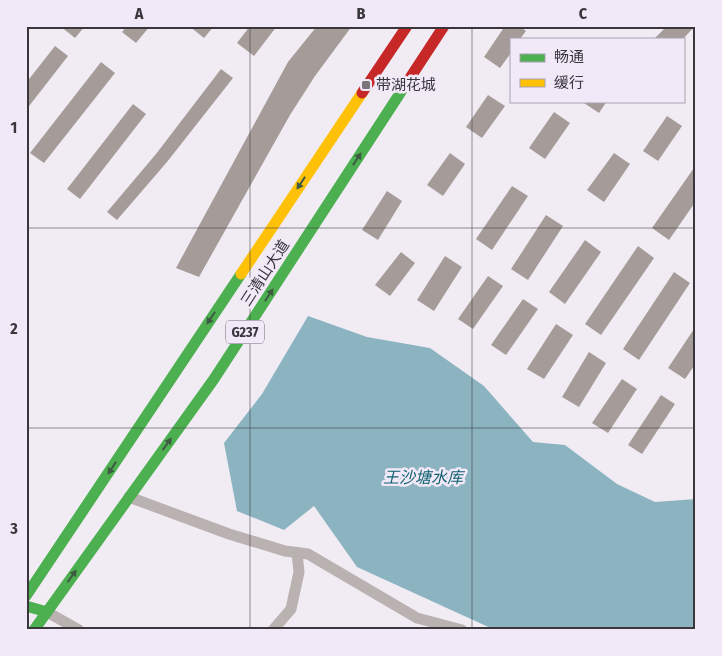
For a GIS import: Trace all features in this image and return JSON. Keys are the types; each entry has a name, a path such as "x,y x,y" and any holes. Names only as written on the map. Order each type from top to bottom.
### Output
{"main road":[{"name":"三清山大道","path":"38,592 407,26"},
{"name":"三清山大道","path":"38,592 129,497 214,379 444,26"},
{"name":"三清山大道","path":"34,630 47,612 38,592"},
{"path":"26,606 47,612"}],"street":[{"path":"129,497 229,534 297,553 308,554 417,618 462,630"},
{"path":"273,630 291,609 299,572 297,553"},
{"path":"47,612 79,630"}],"water":[{"name":"王沙塘水库","path":"308,316 367,337 430,348 484,386 533,442 565,445 617,484 655,502 696,499 696,630 495,630 357,567 314,506 284,530 237,511 224,443 262,394"}],"building":[{"path":"60,26 85,26 75,38"},
{"path":"127,26 150,26 136,43 122,32"},
{"path":"189,26 214,26 204,38"},
{"path":"250,26 277,26 254,56 237,43"},
{"path":"317,26 352,26 315,76 290,115 199,277 176,268 288,62"},
{"path":"505,26 519,26 526,31 521,38 510,38 510,54 500,68 484,57"},
{"path":"667,26 695,26 684,38 655,38"},
{"path":"55,46 68,56 26,110 26,83"},
{"path":"101,62 115,73 44,163 30,153"},
{"path":"221,69 233,78 167,162 117,220 107,212 156,154"},
{"path":"488,95 505,106 482,138 466,127"},
{"path":"582,102 606,102 599,113"},
{"path":"133,104 146,114 80,199 67,189"},
{"path":"554,112 570,123 545,159 529,148"},
{"path":"667,116 682,126 658,161 643,151"},
{"path":"450,153 465,164 443,196 427,185"},
{"path":"614,153 630,164 604,202 587,190"},
{"path":"696,165 696,201 669,240 652,228"},
{"path":"512,186 528,196 492,250 476,239"},
{"path":"387,191 402,201 378,240 362,230"},
{"path":"546,215 563,226 528,280 511,269"},
{"path":"585,240 601,252 565,304 549,292"},
{"path":"638,246 654,258 601,335 585,324"},
{"path":"401,252 415,263 390,296 375,285"},
{"path":"445,256 462,267 434,311 417,300"},
{"path":"674,272 690,283 639,360 623,349"},
{"path":"488,276 503,286 473,329 458,319"},
{"path":"523,299 538,309 506,355 491,345"},
{"path":"556,324 573,335 544,379 527,369"},
{"path":"696,326 696,363 685,379 668,368"},
{"path":"589,352 606,363 579,407 562,397"},
{"path":"622,379 637,389 608,433 592,423"},
{"path":"661,395 675,404 642,454 628,445"}],"traffic: fast":[{"path":"34,630 214,379 408,81"},
{"path":"26,596 241,274"},
{"path":"26,606 47,612"}],"traffic: slow":[{"path":"241,274 362,93"}],"traffic: jam":[{"path":"362,93 407,26"},
{"path":"408,81 444,26"}],"place":[{"name":"带湖花城","path":"366,85"}]}
